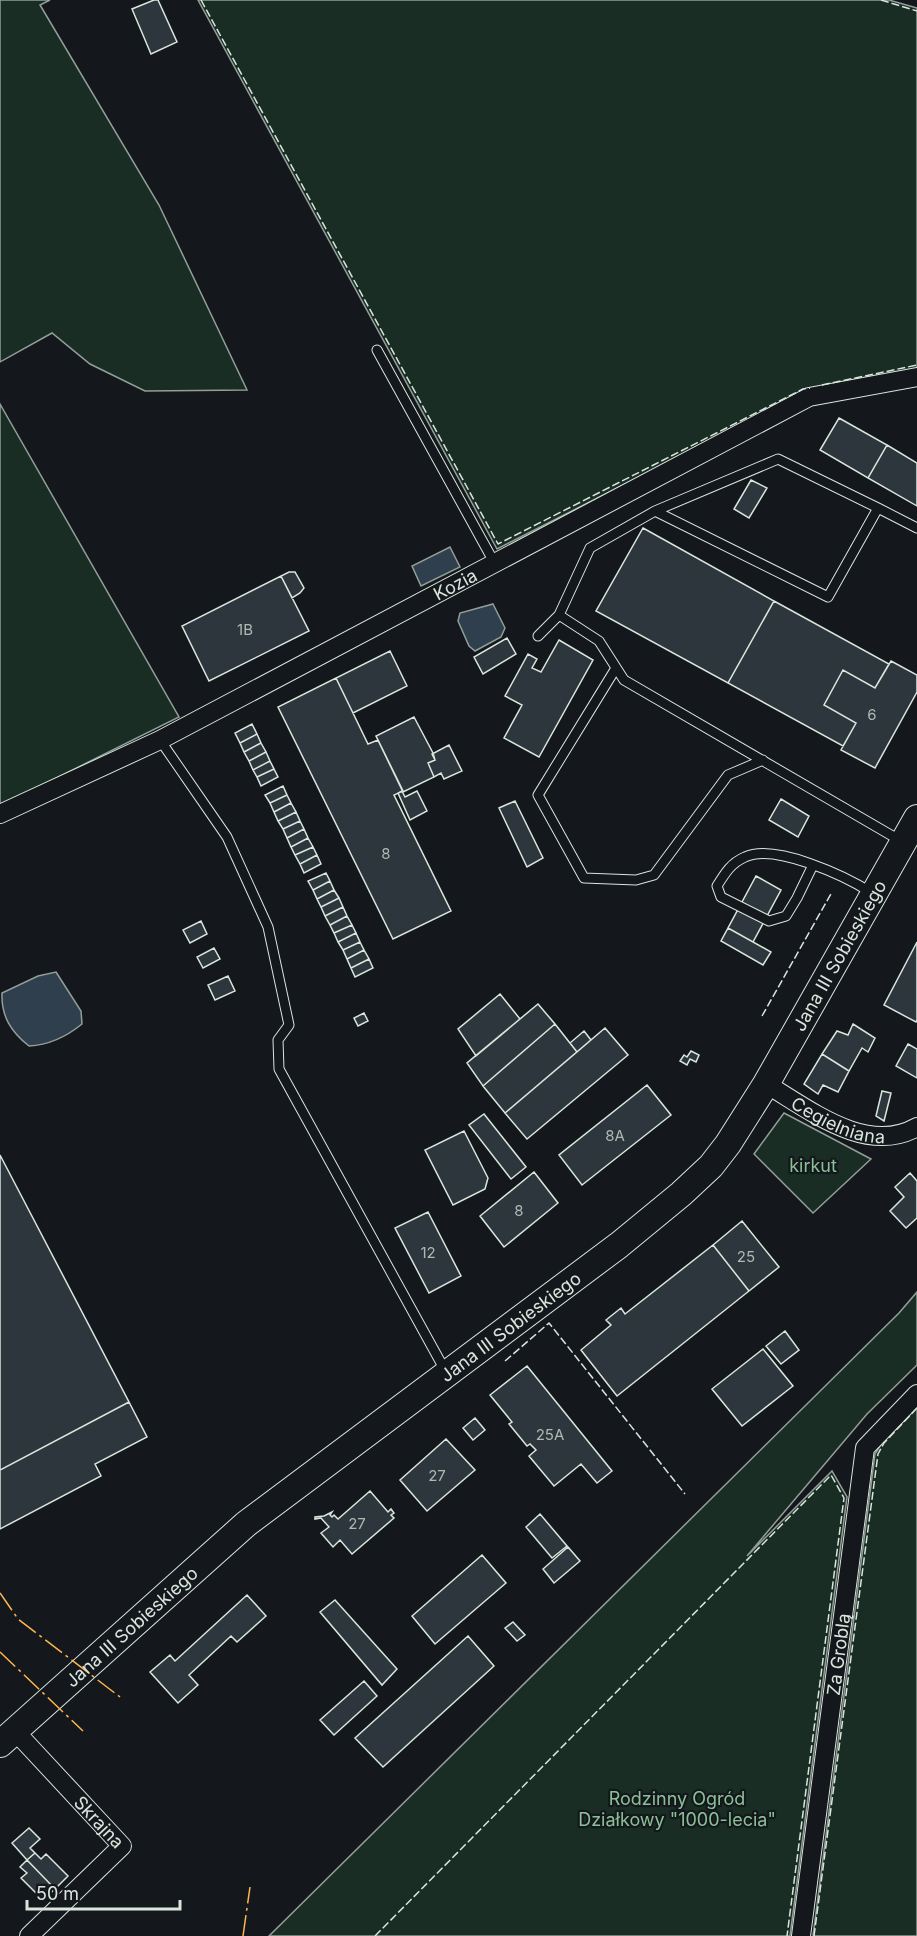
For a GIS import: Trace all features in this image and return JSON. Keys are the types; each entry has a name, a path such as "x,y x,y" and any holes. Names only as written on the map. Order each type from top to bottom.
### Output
{"street":[{"name":"Kozia","path":"0,814 160,740 809,397 917,377"},
{"name":"Jana III Sobieskiego","path":"7,1737 246,1524 619,1245 711,1166 728,1144 766,1084 917,818"},
{"name":"Cegielniana","path":"766,1084 833,1122 862,1134 888,1136 917,1126"},
{"name":"Za Groblą","path":"801,1936 865,1448 917,1394"},
{"name":"Skrajna","path":"7,1737 122,1846 29,1936"}],"lane":[{"path":"377,350 494,562"},
{"path":"538,636 558,615 590,548 655,511 778,459 917,528"},
{"path":"655,511 828,597 878,508"},
{"path":"558,615 600,642 624,680 903,842"},
{"path":"616,668 538,795 584,878 636,880 654,875 728,775 763,760"},
{"path":"160,740 227,837 268,927 289,1025 278,1040 279,1069 446,1373"},
{"path":"813,865 786,916 769,921 721,897 717,886 730,865 747,855 776,854 813,865 855,882 874,894"}],"green space":[{"path":"0,0 50,0 40,5 159,205 247,390 145,391 90,364 52,333 0,362"},
{"path":"198,0 889,0 917,8 917,371 804,393 497,549"},
{"path":"0,404 179,717 0,806"},
{"name":"kirkut","path":"784,1113 871,1159 813,1213 754,1154"},
{"name":"Rodzinny Ogród Działkowy \"1000-lecia\"","path":"917,1292 917,1365 867,1414 747,1556 832,1471 847,1497 790,1936 269,1936 899,1313"},
{"name":"Rodzinny Ogród Działkowy \"1000-lecia\"","path":"917,1405 917,1936 813,1936 875,1454 883,1441"}],"water":[{"path":"450,547 460,567 421,586 412,566"},
{"path":"493,604 505,628 501,637 475,651 469,646 458,621 460,613"},
{"path":"56,972 81,1011 82,1024 57,1039 29,1046 8,1023 3,1009 2,993 38,976"}],"building":[{"path":"158,0 177,42 151,54 132,9"},
{"path":"839,418 887,445 868,478 820,450"},
{"path":"887,445 917,463 917,506 868,478"},
{"path":"751,480 767,488 749,518 734,509"},
{"path":"643,528 774,601 728,683 596,611"},
{"path":"295,572 304,588 292,598 281,576"},
{"path":"281,576 309,631 209,681 182,626"},
{"path":"774,601 889,664 875,688 843,670 824,705 856,723 843,746 728,683"},
{"path":"507,638 516,654 483,674 474,657"},
{"path":"559,640 593,660 539,757 504,738 522,705 505,696 528,654 537,659 532,668 541,672"},
{"path":"390,651 407,686 353,713 336,678"},
{"path":"891,661 917,675 917,692 875,768 841,750 856,723 824,705 843,670 875,688"},
{"path":"336,678 368,744 378,740 403,791 394,795 451,911 393,939 278,707"},
{"path":"414,717 433,753 435,760 428,763 434,777 403,792 376,736"},
{"path":"252,724 257,734 240,743 235,733"},
{"path":"257,734 261,743 244,752 240,743"},
{"path":"261,743 266,752 249,761 244,752"},
{"path":"449,745 462,771 444,779 441,773 434,777 428,763 435,760 432,754"},
{"path":"266,752 270,761 253,770 249,761"},
{"path":"270,761 274,769 257,777 253,770"},
{"path":"274,769 278,777 261,786 257,777"},
{"path":"283,786 287,795 270,803 265,795"},
{"path":"402,791 405,797 417,791 427,811 410,820 398,793"},
{"path":"287,795 291,803 274,812 270,803"},
{"path":"781,799 809,816 798,837 769,820"},
{"path":"515,801 543,858 527,867 499,808"},
{"path":"291,803 296,812 278,821 274,812"},
{"path":"296,812 300,821 283,829 278,821"},
{"path":"300,821 304,829 287,838 283,829"},
{"path":"304,829 308,838 291,847 287,838"},
{"path":"308,838 313,847 295,855 291,847"},
{"path":"313,847 317,855 300,864 295,855"},
{"path":"317,855 321,864 304,873 300,864"},
{"path":"326,873 330,881 313,890 308,881"},
{"path":"756,876 781,890 753,942 728,928"},
{"path":"330,881 334,890 317,899 313,890"},
{"path":"334,890 339,898 321,907 317,899"},
{"path":"339,898 343,907 325,916 321,907"},
{"path":"343,907 347,916 330,925 325,916"},
{"path":"347,916 352,925 334,933 330,925"},
{"path":"201,921 207,934 190,943 183,930"},
{"path":"352,925 356,933 338,942 334,933"},
{"path":"728,928 771,952 763,965 721,941"},
{"path":"356,933 360,942 343,950 338,942"},
{"path":"360,942 364,950 347,959 343,950"},
{"path":"917,942 917,1020 916,1022 884,1005"},
{"path":"214,948 220,959 203,968 197,957"},
{"path":"364,950 369,959 351,968 347,959"},
{"path":"369,959 373,968 355,977 351,968"},
{"path":"228,976 235,991 215,1000 208,985"},
{"path":"500,994 520,1019 476,1056 458,1029"},
{"path":"538,1004 555,1024 483,1086 467,1063"},
{"path":"364,1013 368,1021 358,1026 354,1018"},
{"path":"555,1024 577,1052 505,1113 483,1086"},
{"path":"853,1024 875,1038 868,1052 862,1048 849,1071 822,1054 837,1031 848,1035"},
{"path":"605,1028 628,1055 527,1139 505,1113"},
{"path":"584,1031 591,1040 577,1052 570,1043"},
{"path":"908,1044 917,1049 917,1078 896,1066"},
{"path":"691,1051 699,1055 696,1062 690,1059 687,1065 680,1061 684,1055 687,1057"},
{"path":"822,1054 849,1071 838,1092 823,1085 818,1094 804,1084"},
{"path":"647,1085 671,1115 582,1185 559,1155"},
{"path":"882,1091 891,1093 884,1121 876,1116"},
{"path":"484,1114 526,1167 511,1179 469,1125"},
{"path":"464,1131 488,1178 485,1189 453,1205 425,1150"},
{"path":"0,1155 129,1402 0,1470"},
{"path":"534,1172 558,1203 504,1247 480,1216"},
{"path":"910,1173 917,1181 917,1218 906,1228 890,1211 904,1197 895,1187"},
{"path":"428,1212 461,1276 429,1293 395,1228"},
{"path":"742,1221 779,1267 749,1291 713,1245"},
{"path":"713,1245 749,1291 617,1396 581,1350 611,1325 606,1320 621,1308 625,1314"},
{"path":"785,1331 799,1350 781,1364 766,1346"},
{"path":"763,1349 793,1386 742,1426 712,1389"},
{"path":"527,1366 612,1471 597,1483 581,1464 554,1486 529,1456 536,1450 530,1444 527,1446 509,1424 512,1422 490,1395"},
{"path":"129,1402 147,1437 95,1464 101,1476 0,1529 0,1470"},
{"path":"475,1418 485,1430 473,1440 463,1428"},
{"path":"446,1439 475,1470 427,1511 400,1480"},
{"path":"370,1491 388,1512 391,1509 394,1513 391,1515 394,1518 352,1554 340,1540 333,1547 321,1533 329,1527 321,1518 315,1519 315,1517 332,1512 330,1515 338,1519"},
{"path":"540,1514 567,1546 552,1558 526,1527"},
{"path":"568,1547 580,1561 554,1583 543,1569"},
{"path":"482,1555 506,1583 435,1644 412,1616"},
{"path":"247,1595 266,1616 237,1642 231,1636 189,1675 198,1685 178,1703 150,1672 170,1655 175,1661"},
{"path":"335,1600 397,1669 382,1685 320,1612"},
{"path":"513,1622 525,1635 517,1641 505,1628"},
{"path":"468,1636 494,1666 383,1767 355,1738"},
{"path":"364,1681 377,1696 334,1735 320,1720"},
{"path":"29,1828 40,1839 30,1848 35,1853 27,1860 12,1843"},
{"path":"35,1853 41,1859 46,1854 68,1876 55,1889 27,1860"},
{"path":"27,1860 55,1889 43,1900 21,1878 27,1873 20,1867"}],"fence":[{"path":"201,0 498,544 803,389 810,388"},
{"path":"881,0 917,11"},
{"path":"822,385 917,365"},
{"path":"762,1016 832,892"},
{"path":"505,1361 549,1323 685,1494"},
{"path":"814,1936 878,1454 884,1443 917,1408"},
{"path":"375,1936 831,1475 844,1498 787,1936"}],"power":[{"path":"0,1593 18,1619 120,1697"},
{"path":"0,1652 83,1731"},
{"path":"243,1936 250,1887"}]}
